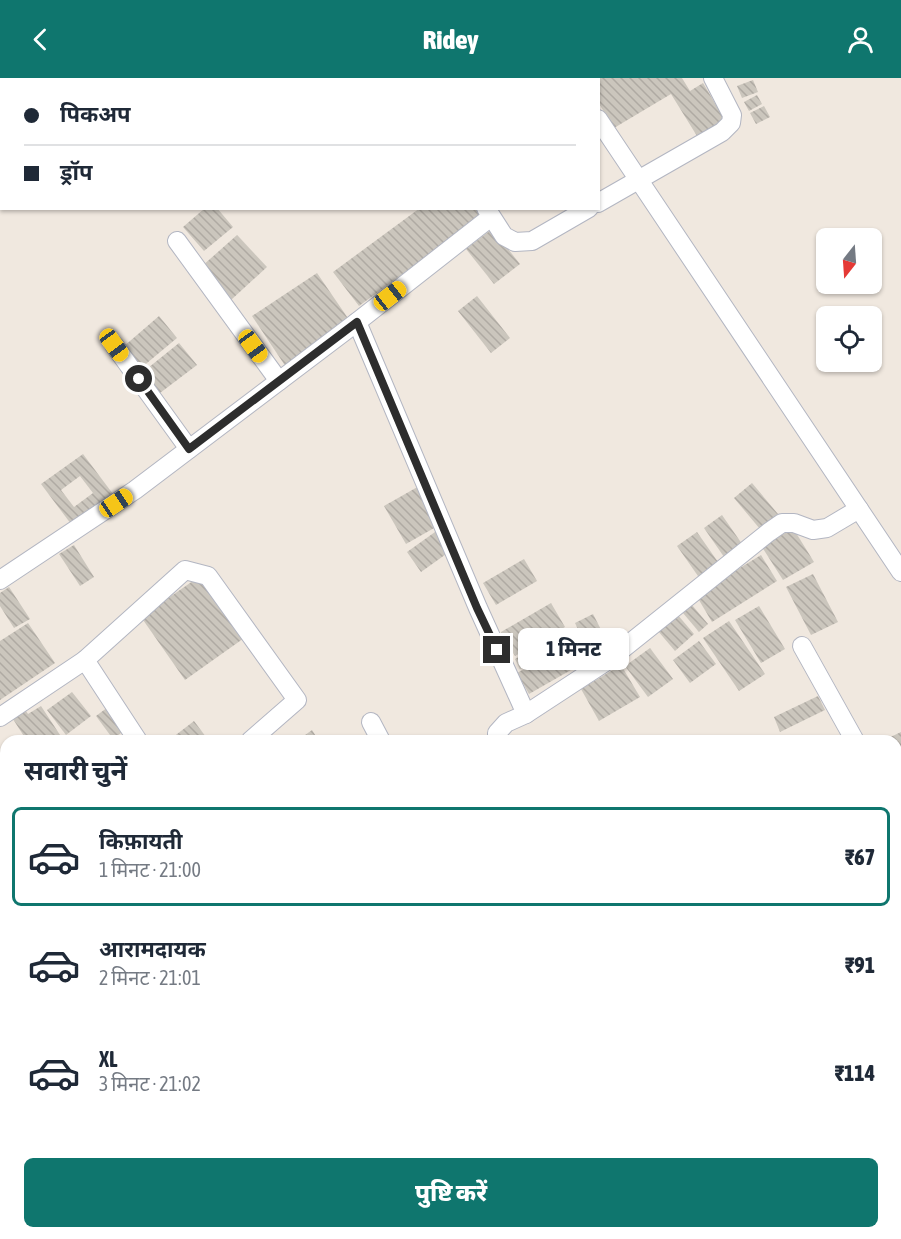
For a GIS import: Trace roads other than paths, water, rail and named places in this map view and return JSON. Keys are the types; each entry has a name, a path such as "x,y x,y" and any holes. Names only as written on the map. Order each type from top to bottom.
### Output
{"street":[{"path":"600,202 722,132 730,123 732,115 713,78"},
{"path":"600,122 901,572"},
{"path":"0,580 135,490 357,322 488,213 504,236 515,242 532,241 586,210"},
{"path":"177,241 279,381"},
{"path":"357,322 477,608 526,714"},
{"path":"114,345 189,449"},
{"path":"497,735 506,723 526,714 610,658 759,539 782,524 794,523 813,530 827,528 859,509"},
{"path":"0,717 85,660 185,570 208,576 297,700 257,735"},
{"path":"802,646 852,735"},
{"path":"85,660 134,735"},
{"path":"371,722 378,735"}]}
